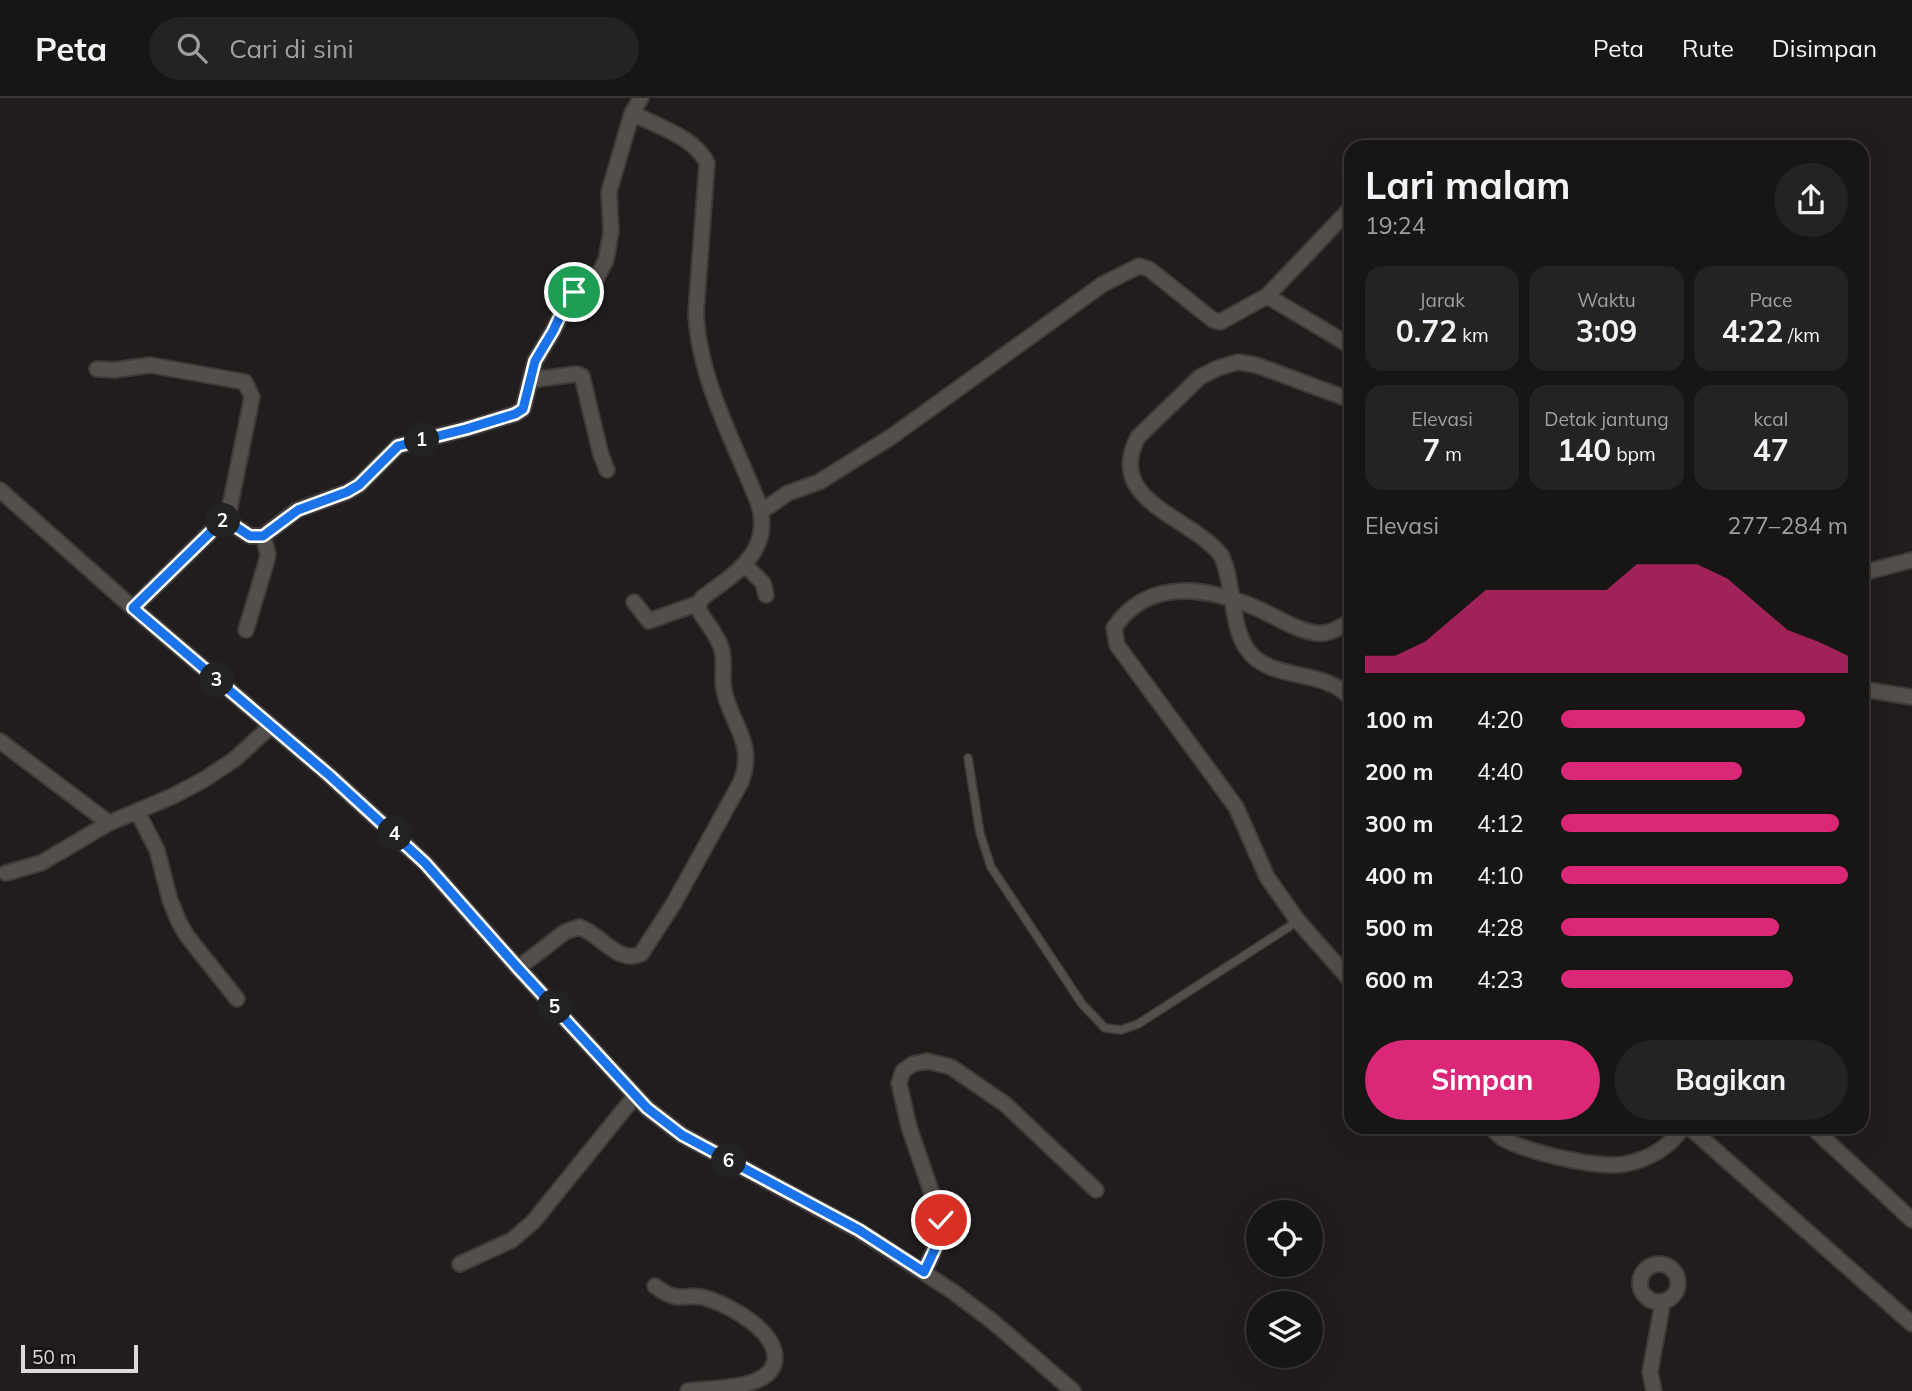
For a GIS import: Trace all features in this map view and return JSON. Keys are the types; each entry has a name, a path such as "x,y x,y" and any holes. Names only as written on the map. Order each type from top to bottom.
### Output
{"street":[{"path":"227,521 250,536 263,536 298,510 359,485 398,446 466,429 523,409 535,361 570,295 591,289 606,260 611,232 609,192 632,113 641,98"},
{"path":"518,968 565,932 579,926 621,954 628,957 641,954 674,903 741,782 747,759 743,736 726,701 722,648 699,610 703,597 745,565 763,530 762,511 705,370 697,337 696,312 707,163 702,153 693,145 632,113"},
{"path":"762,511 788,494 818,482 891,437 1103,284 1128,270 1139,266 1149,269 1213,320 1220,322 1266,296 1344,215"},
{"path":"1266,296 1344,342"},
{"path":"1344,397 1256,365 1238,362 1218,368 1200,377 1138,437 1132,447 1129,463 1135,486 1147,500 1215,547 1224,562 1240,636 1251,655 1259,662 1275,668 1334,684 1344,693"},
{"path":"97,369 115,370 150,365 245,382 252,397 227,521"},
{"path":"530,380 577,374 582,376 601,456 607,470"},
{"path":"0,490 425,863 635,1096 682,1135 859,1230 924,1272 992,1321 1073,1391"},
{"path":"133,608 217,525 227,521"},
{"path":"246,630 268,554 263,536"},
{"path":"1869,571 1912,560"},
{"path":"745,565 763,583 766,595"},
{"path":"1344,624 1331,631 1318,633 1296,627 1231,598 1192,591 1172,591 1133,604 1114,628 1117,645 1236,807 1267,877 1298,921 1344,973"},
{"path":"634,602 649,621 699,603"},
{"path":"1869,691 1912,697"},
{"path":"6,873 41,863 109,822 173,796 205,779 235,759 271,726"},
{"path":"0,741 109,822"},
{"path":"137,811 157,850 170,900 179,922 237,999"},
{"path":"924,1272 941,1236 941,1220 909,1127 899,1083 903,1071 913,1064 927,1060 951,1067 1005,1104 1096,1190"},
{"path":"460,1264 512,1240 533,1222 635,1096"},
{"path":"1498,1134 1502,1138 1554,1156 1622,1165 1655,1155 1678,1134"},
{"path":"1697,1134 1912,1324"},
{"path":"1820,1134 1912,1220"},
{"path":"655,1286 670,1297 709,1299 749,1320 763,1331 771,1343 775,1358 769,1373 760,1381 688,1391"},
{"path":"1654,1391 1650,1372 1663,1301"}],"lane":[{"path":"968,758 980,833 991,867 1082,1004 1105,1028 1121,1030 1138,1024 1298,921"}],"route":[{"path":"574,292 531,369 523,409 466,429 398,446 359,485 298,510 263,536 250,536 227,521 222,521 133,608 329,775 425,863 635,1096 682,1135 859,1230 924,1272 941,1236 941,1220"}]}
